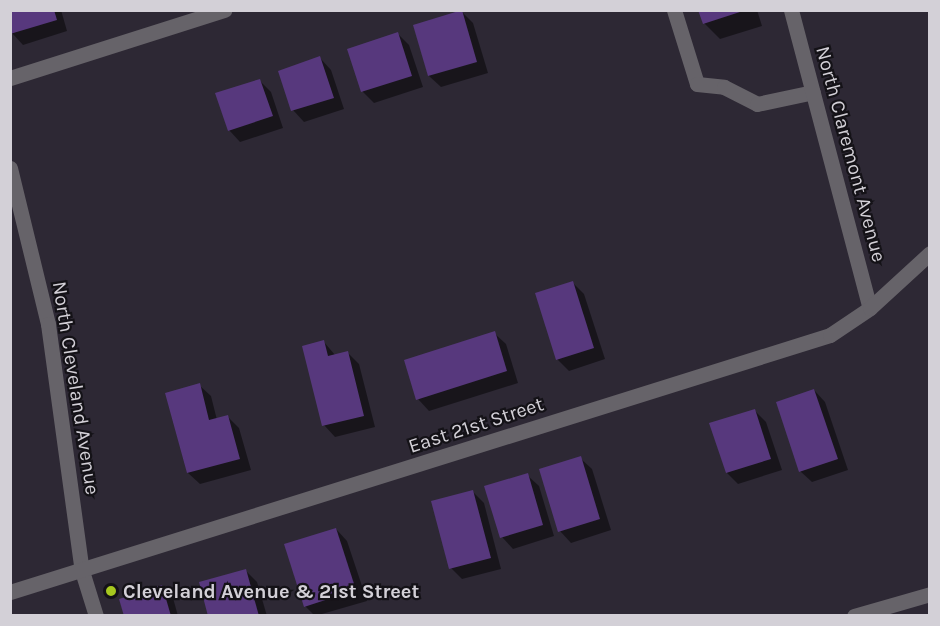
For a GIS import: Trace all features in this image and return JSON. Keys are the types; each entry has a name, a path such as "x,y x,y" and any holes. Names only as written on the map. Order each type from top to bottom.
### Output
{"street":[{"path":"10,78 224,10"},
{"path":"675,10 697,84 724,87 757,104 813,92"},
{"name":"North Claremont Avenue","path":"791,10 870,308"},
{"name":"North Cleveland Avenue","path":"10,168 48,324 82,571 96,615"},
{"name":"East 21st Street","path":"10,592 830,335 870,308 930,253"},
{"path":"854,615 930,594"}],"building":[{"path":"10,10 54,10 57,20 10,34"},
{"path":"462,10 477,62 428,76 413,25"},
{"path":"698,10 743,10 743,11 703,24"},
{"path":"398,32 412,76 361,92 347,49"},
{"path":"320,56 334,98 291,111 278,71"},
{"path":"260,79 273,116 228,131 215,93"},
{"path":"573,281 594,348 556,360 535,293"},
{"path":"495,331 507,371 416,400 404,360"},
{"path":"324,340 328,356 348,351 364,416 322,426 302,346"},
{"path":"200,383 209,420 228,415 240,459 187,473 165,393"},
{"path":"814,389 838,459 799,472 776,402"},
{"path":"755,409 771,459 726,473 709,423"},
{"path":"581,456 600,519 558,532 539,469"},
{"path":"528,473 543,525 500,538 484,486"},
{"path":"473,490 491,558 449,569 431,501"},
{"path":"336,528 356,590 304,607 284,544"},
{"path":"246,569 259,616 208,616 199,582"},
{"path":"162,585 171,616 124,616 119,599"}],"place":[{"name":"Cleveland Avenue & 21st Street","path":"111,591"}]}
